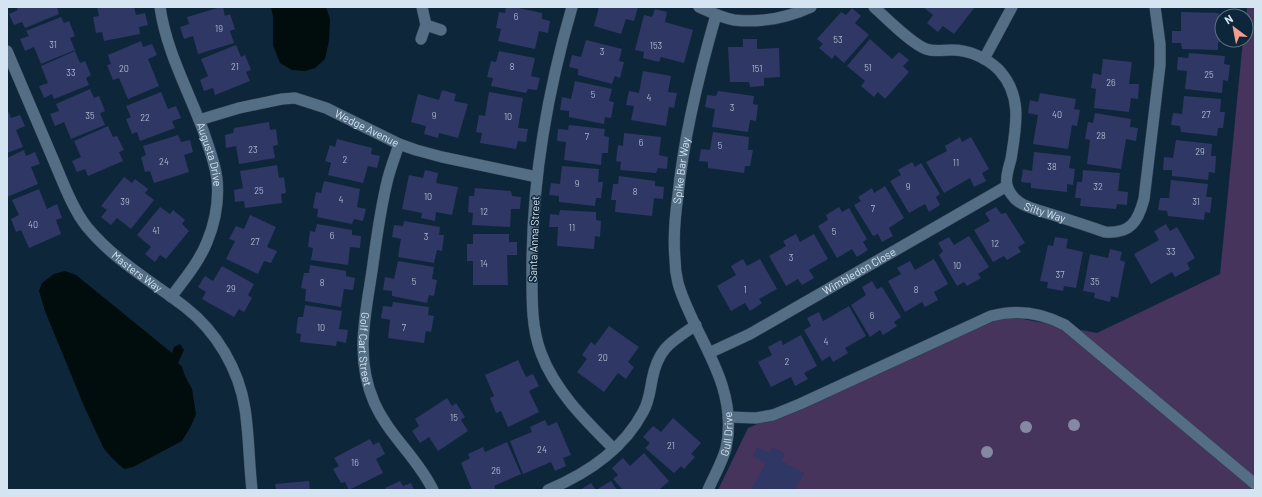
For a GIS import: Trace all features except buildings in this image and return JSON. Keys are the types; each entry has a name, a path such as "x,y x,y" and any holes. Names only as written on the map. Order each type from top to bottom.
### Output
{"street":[{"name":"Augusta Drive","path":"160,7 170,45 211,153 217,179 217,203 213,225 202,254 171,298"},
{"path":"421,39 426,25 422,7"},
{"name":"Santa Anna Street","path":"572,7 551,90 542,136 537,177 532,228 532,288 536,337 541,354 558,385 570,402 590,425 614,449"},
{"path":"699,7 716,15 734,20 779,18 811,7"},
{"path":"874,7 924,49 967,52 984,58 1003,75 1010,85 1016,101 1016,120 1006,186"},
{"path":"984,58 1012,7"},
{"name":"Silty Way","path":"1006,186 1011,195 1019,202 1031,208 1105,232 1116,233 1126,229 1134,223 1140,214 1144,199 1160,65 1160,44 1155,7"},
{"name":"Spike Bar Way","path":"709,352 685,303 677,282 675,258 676,214 681,164 692,104 716,15"},
{"path":"426,25 441,30"},
{"name":"Masters Way","path":"7,51 64,185 86,225 103,244 127,265 195,316 209,330 229,362 237,380 245,408 252,490"},
{"name":"Wedge Avenue","path":"199,120 239,108 282,99 295,98 326,108 399,144 442,157 537,177"},
{"name":"Golf Cart Street","path":"399,144 387,181 364,320 362,345 364,369 368,387 382,418 393,435 420,466 433,490"},
{"name":"Wimbledon Close","path":"709,352 750,334 1006,186"},
{"path":"728,417 756,418 773,415 807,401 991,316 1003,312 1018,312 1055,320 1065,325 1255,484"},
{"path":"548,490 582,474 601,461 631,431 644,411 649,397 656,363 664,349 673,340 696,325"},
{"name":"Gull Drive","path":"708,490 722,462 728,433 726,395 722,381 709,352"}],"shaded area":[{"path":"271,7 326,7 330,19 329,41 325,59 315,68 305,71 292,70 280,63 273,45 273,16"},
{"path":"1255,7 1255,490 718,490 748,428 1006,316 1097,333 1220,274 1242,48 1254,48 1254,8 1247,8"},
{"path":"65,271 76,275 172,353 174,347 180,344 184,350 178,363 182,367 192,389 196,414 191,426 182,441 133,467 124,469 104,449 84,406 45,311 39,291 42,283 54,274"}]}
